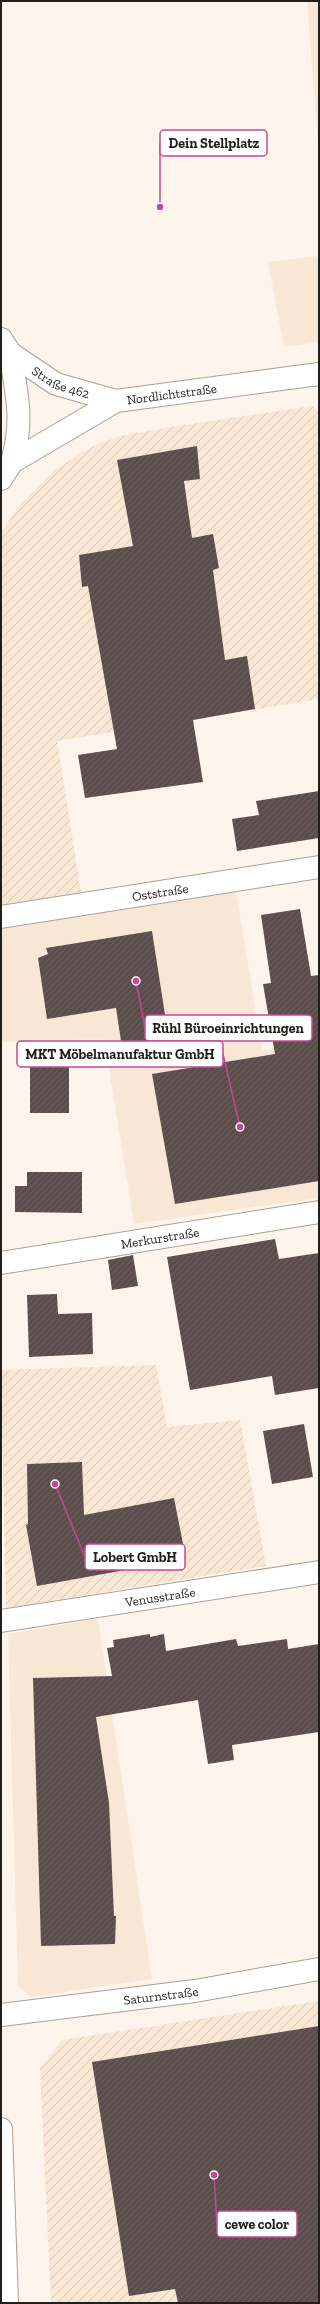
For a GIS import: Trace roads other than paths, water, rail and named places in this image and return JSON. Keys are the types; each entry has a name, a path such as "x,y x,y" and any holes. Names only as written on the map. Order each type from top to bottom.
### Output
{"street":[{"name":"Straße 462","path":"5,346 56,384 116,401"},
{"name":"Straße 462","path":"5,346 19,409 17,444 6,470"},
{"name":"Nordlichtstraße","path":"6,470 116,401 319,374"},
{"name":"Oststraße","path":"1,917 319,867"},
{"name":"Merkurstraße","path":"1,1263 319,1212"},
{"name":"Venusstraße","path":"1,1621 319,1572"},
{"name":"Saturnstraße","path":"1,2015 195,1991 319,1969"},
{"path":"1,2129 7,2303"}],"place":[{"name":"Dein Stellplatz","path":"160,207"},
{"name":"Rühl Büroeinrichtungen","path":"136,981"},
{"name":"MKT Möbelmanufaktur GmbH","path":"240,1127"},
{"name":"Lobert GmbH","path":"55,1484"},
{"name":"cewe color","path":"214,2175"}]}
